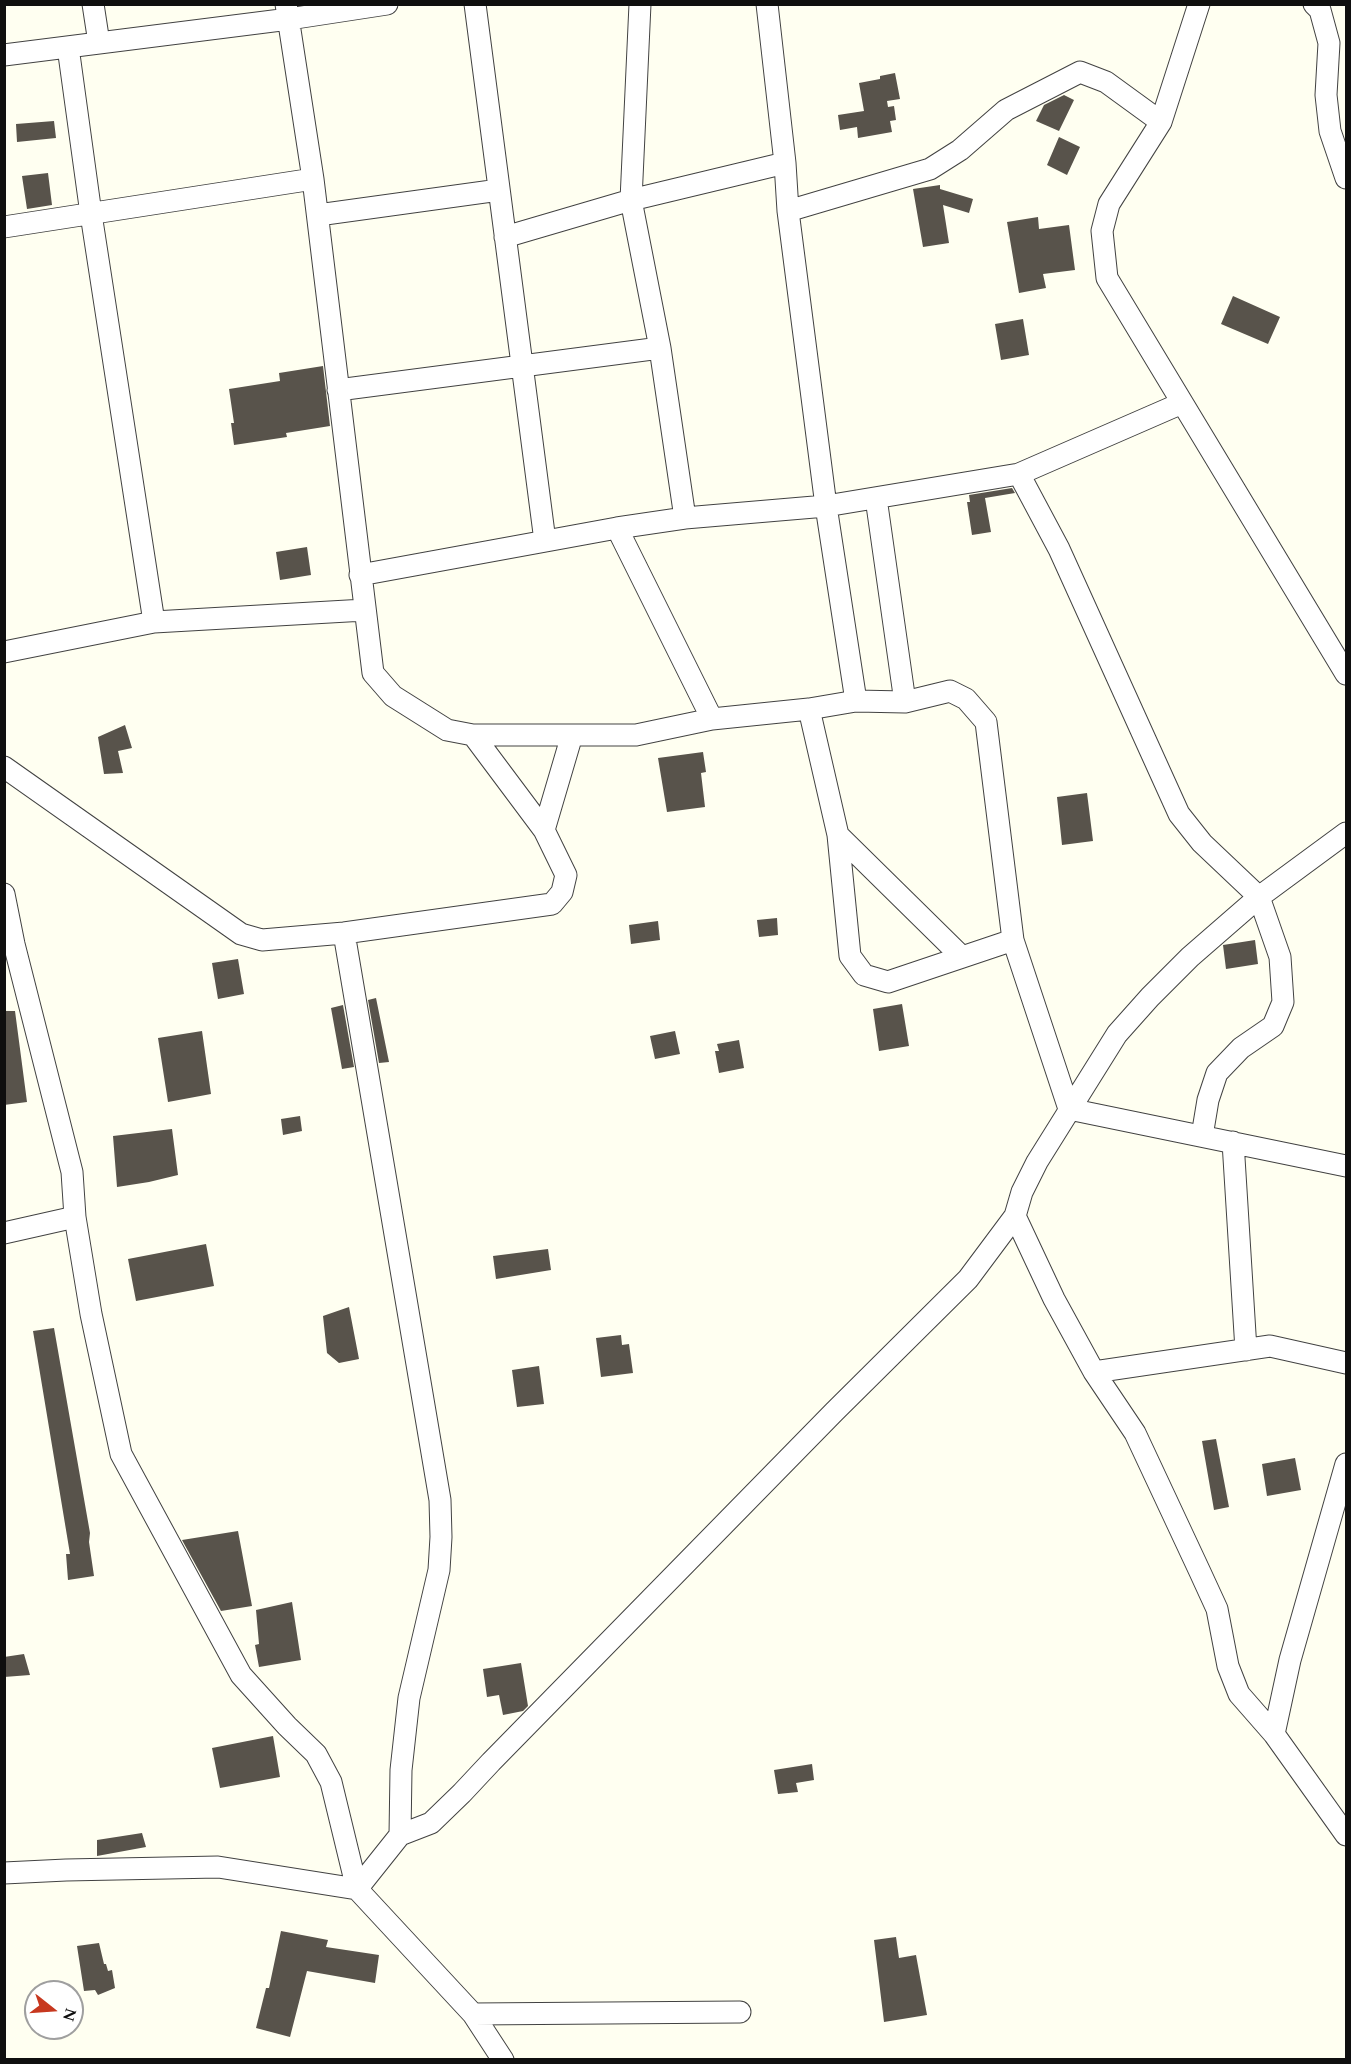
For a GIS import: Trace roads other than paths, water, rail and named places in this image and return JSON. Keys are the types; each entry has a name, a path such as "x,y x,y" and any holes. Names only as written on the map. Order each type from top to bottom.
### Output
{"street":[{"path":"93,4 99,43"},
{"path":"4,55 99,43 288,12 387,4"},
{"path":"475,4 545,541"},
{"path":"640,4 631,200 660,348 685,518"},
{"path":"767,4 785,163 788,211 826,506 856,700"},
{"path":"1199,4 1161,122 1109,204 1101,231 1107,278 1347,674"},
{"path":"1314,4 1320,10 1329,43 1326,95 1330,131 1347,178"},
{"path":"288,12 314,179 373,673 393,696 447,730 473,735 636,735 712,720 809,709 856,700 905,702 950,691 966,699 986,722 1013,940 1069,1109"},
{"path":"68,47 90,213 154,622"},
{"path":"788,211 930,169 960,150 1006,110 1080,72 1106,82 1161,122"},
{"path":"505,237 631,200 785,163"},
{"path":"4,227 314,179"},
{"path":"318,215 499,190"},
{"path":"338,390 660,348"},
{"path":"360,575 617,528 685,518 826,506 1019,474 1182,403"},
{"path":"1019,474 1059,549 1179,814 1202,843 1259,897 1280,957 1283,1002 1273,1026 1241,1048 1217,1073 1208,1100 1202,1136"},
{"path":"876,498 905,702"},
{"path":"617,528 712,720"},
{"path":"4,652 154,622 365,610"},
{"path":"809,709 838,835 850,956 864,975 888,982 1013,940"},
{"path":"4,767 241,934 262,940 344,933 552,904 562,892 566,875 544,830 473,735"},
{"path":"544,830 572,735"},
{"path":"357,1890 400,1835 431,1823 462,1793 825,1421 968,1280 1015,1215 1022,1192 1037,1162 1117,1034 1150,997 1190,957 1259,897 1347,833"},
{"path":"838,835 962,957"},
{"path":"4,894 9,946 72,1172 75,1217 91,1314 121,1454 241,1675 316,1754 331,1782 357,1890 473,2014 503,2060"},
{"path":"344,933 440,1500 439,1570 409,1698 401,1770 400,1835"},
{"path":"1069,1109 1347,1166"},
{"path":"1233,1142 1246,1350"},
{"path":"1015,1215 1054,1299 1094,1372 1135,1433 1217,1609 1228,1666 1239,1694 1274,1734 1347,1834"},
{"path":"4,1233 75,1217"},
{"path":"1094,1372 1270,1346 1347,1363"},
{"path":"1274,1734 1290,1660 1347,1464"},
{"path":"4,1873 218,1867 357,1890"},
{"path":"473,2014 740,2012"}]}
